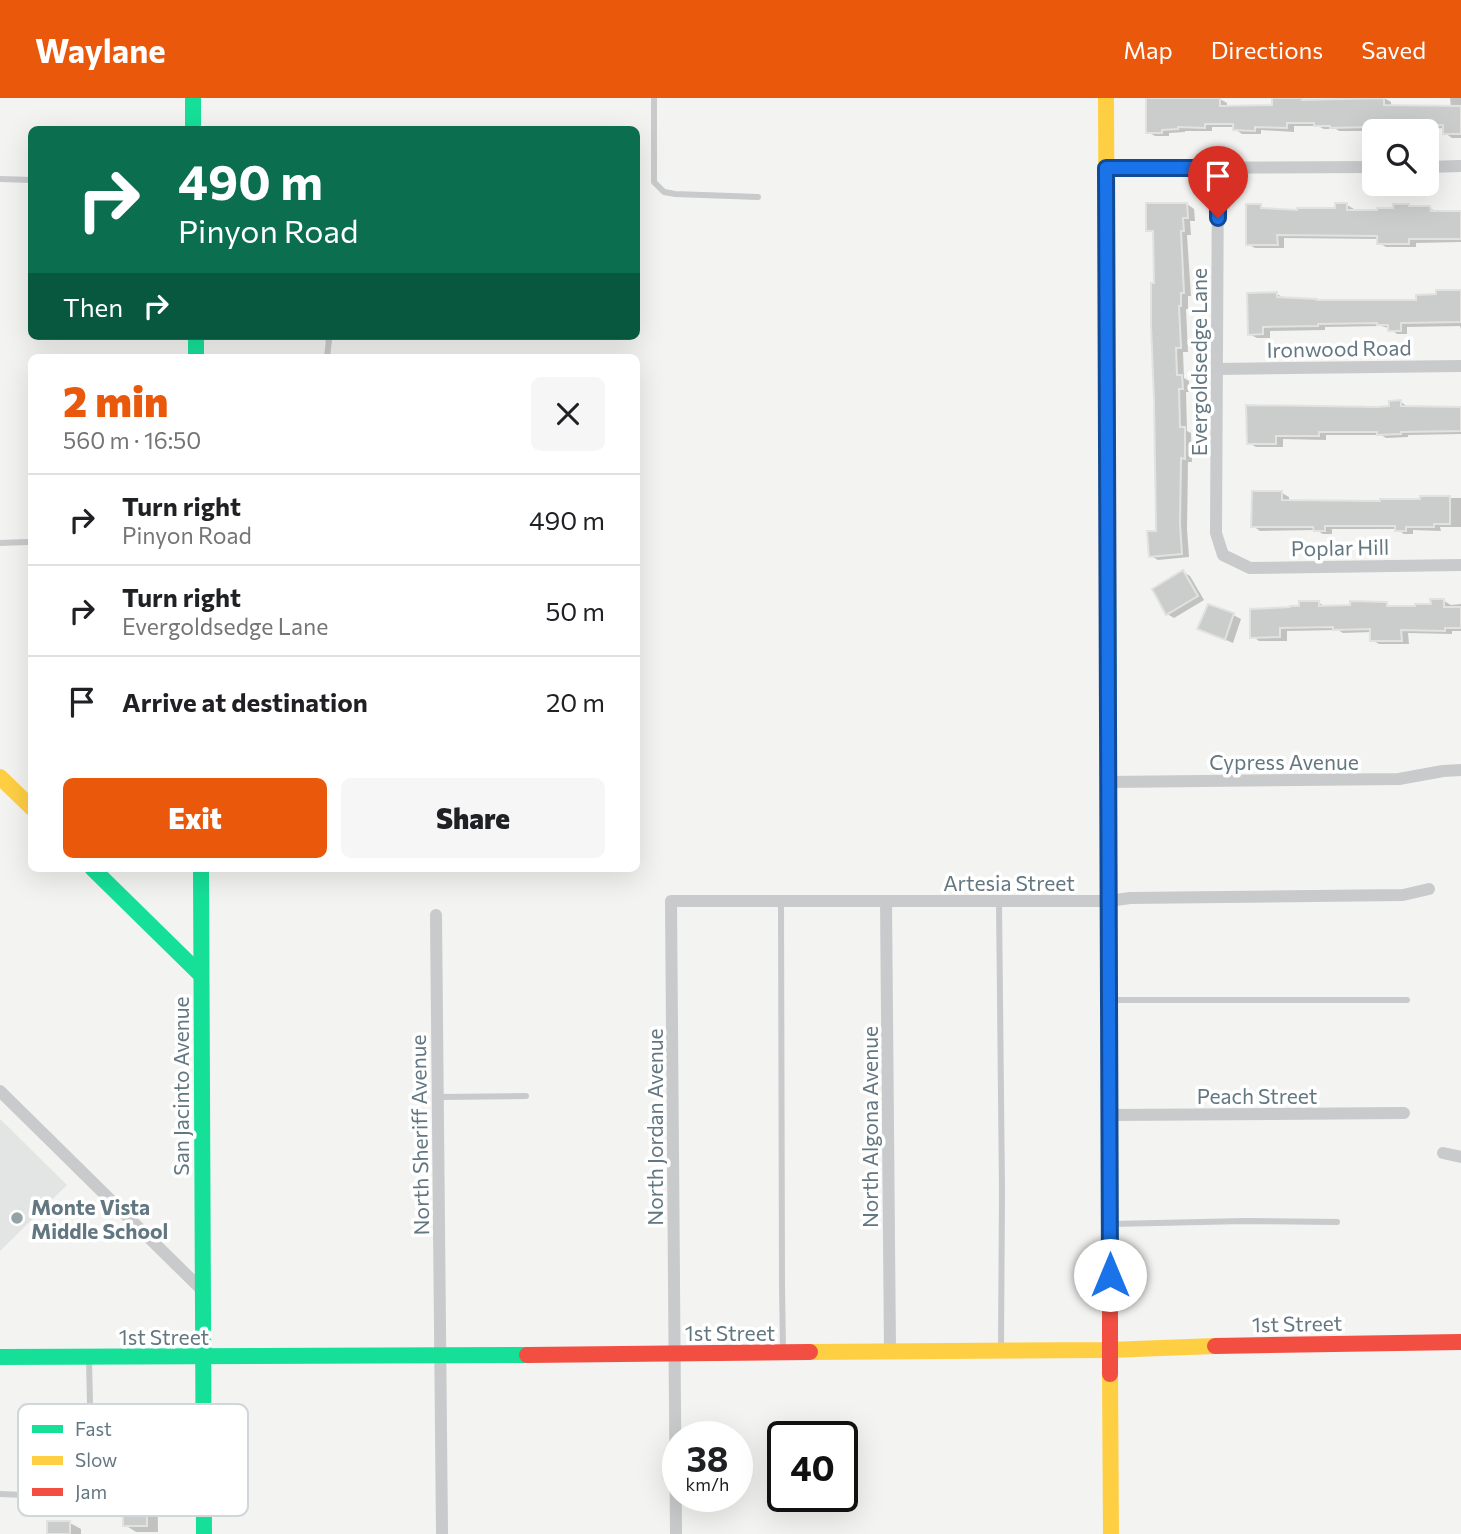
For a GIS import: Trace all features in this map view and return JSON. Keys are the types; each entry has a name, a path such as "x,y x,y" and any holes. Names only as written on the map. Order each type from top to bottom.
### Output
{"street":[{"path":"192,98 193,126"},
{"path":"1106,98 1111,1534"},
{"path":"1439,167 1461,166"},
{"path":"1106,168 1362,167"},
{"name":"Evergoldsedge Lane","path":"1218,168 1216,533 1223,555"},
{"name":"Ironwood Road","path":"1218,369 1461,366"},
{"name":"Poplar Hill","path":"1223,555 1250,568 1461,565"},
{"name":"Cypress Avenue","path":"1108,782 1399,779 1461,770"},
{"path":"0,777 28,804"},
{"path":"96,872 200,974"},
{"name":"San Jacinto Avenue","path":"201,872 204,1404"},
{"name":"Artesia Street","path":"671,901 1109,901 1130,898 1403,895 1429,889"},
{"name":"North Jordan Avenue","path":"671,901 676,1534"},
{"name":"North Algona Avenue","path":"886,901 890,1352"},
{"name":"North Sheriff Avenue","path":"436,915 442,1534"},
{"path":"0,1091 203,1290"},
{"name":"Peach Street","path":"1110,1115 1404,1113"},
{"path":"1443,1153 1461,1157"},
{"name":"1st Street","path":"0,1357 1109,1350 1275,1344 1461,1342"},
{"name":"San Jacinto Avenue","path":"204,1516 204,1534"}],"lane":[{"path":"654,98 654,182 664,192 758,197"},
{"path":"0,179 28,180"},
{"path":"0,543 27,542"},
{"path":"781,901 783,1353"},
{"path":"999,901 1001,1351"},
{"path":"1110,999 1407,1000"},
{"path":"439,1097 526,1096"},
{"path":"1110,1224 1337,1222"},
{"path":"89,1357 90,1404"},
{"path":"0,1494 18,1495"}],"shaded area":[{"name":"Monte Vista Middle School","path":"0,1119 67,1185 0,1251"}],"building":[{"path":"1146,98 1220,98 1220,106 1272,105 1272,98 1384,98 1384,105 1461,106 1461,134 1443,134 1443,125 1439,125 1439,119 1362,119 1362,127 1330,128 1314,126 1314,123 1287,123 1287,128 1255,127 1255,131 1233,130 1233,124 1205,124 1205,128 1178,127 1162,130 1162,133 1146,133"},
{"path":"1146,203 1187,203 1188,218 1183,218 1184,231 1181,231 1184,293 1181,293 1179,306 1181,348 1176,348 1177,375 1182,375 1183,389 1179,389 1180,427 1185,427 1185,459 1181,458 1182,554 1149,557 1147,531 1156,531 1151,325 1151,283 1154,283 1153,231 1146,231"},
{"path":"1335,203 1347,203 1347,210 1377,210 1393,208 1393,204 1409,204 1430,206 1431,211 1461,211 1461,239 1409,239 1409,244 1377,244 1377,236 1277,235 1278,245 1246,245 1246,204 1261,204 1261,208 1297,210 1335,208"},
{"path":"1436,290 1461,290 1461,322 1401,323 1401,331 1388,331 1388,325 1377,323 1263,327 1263,334 1248,335 1247,293 1277,292 1277,297 1317,300 1416,300 1416,295 1436,294"},
{"path":"1401,400 1401,406 1461,407 1461,431 1377,435 1377,432 1319,432 1319,436 1276,436 1276,444 1247,444 1246,405 1377,407 1389,406 1389,401"},
{"path":"1252,491 1282,491 1282,500 1380,501 1420,499 1420,496 1450,496 1450,524 1406,527 1406,531 1395,531 1395,526 1325,526 1325,531 1314,531 1313,527 1251,527"},
{"path":"1183,570 1198,596 1166,615 1152,589"},
{"path":"1430,599 1444,599 1444,607 1461,607 1461,628 1445,628 1445,631 1401,630 1402,641 1370,641 1370,629 1333,630 1333,627 1280,628 1280,637 1250,638 1250,609 1299,606 1299,601 1319,601 1319,606 1350,605 1350,601 1387,602 1387,606 1415,606 1431,604"},
{"path":"1208,604 1234,613 1225,640 1197,629"},
{"path":"123,1516 147,1516 147,1526 123,1526"},
{"path":"47,1521 70,1521 70,1534 47,1534"}],"traffic: fast":[{"path":"193,98 193,126"},
{"path":"196,340 196,354"},
{"path":"1108,566 1110,1126"},
{"path":"96,872 200,974"},
{"path":"201,872 203,1404"},
{"path":"0,1357 527,1355"},
{"path":"204,1516 204,1534"}],"traffic: slow":[{"path":"1106,98 1108,566"},
{"path":"0,777 28,804"},
{"path":"810,1352 1109,1350 1215,1346"},
{"path":"1110,1374 1111,1534"}],"traffic: jam":[{"path":"1110,1126 1110,1374"},
{"path":"1215,1346 1461,1342"},
{"path":"527,1355 810,1352"}],"place":[{"name":"Monte Vista Middle School","path":"17,1218"}],"route":[{"path":"1110,1275 1106,168 1218,168 1218,218"}]}
